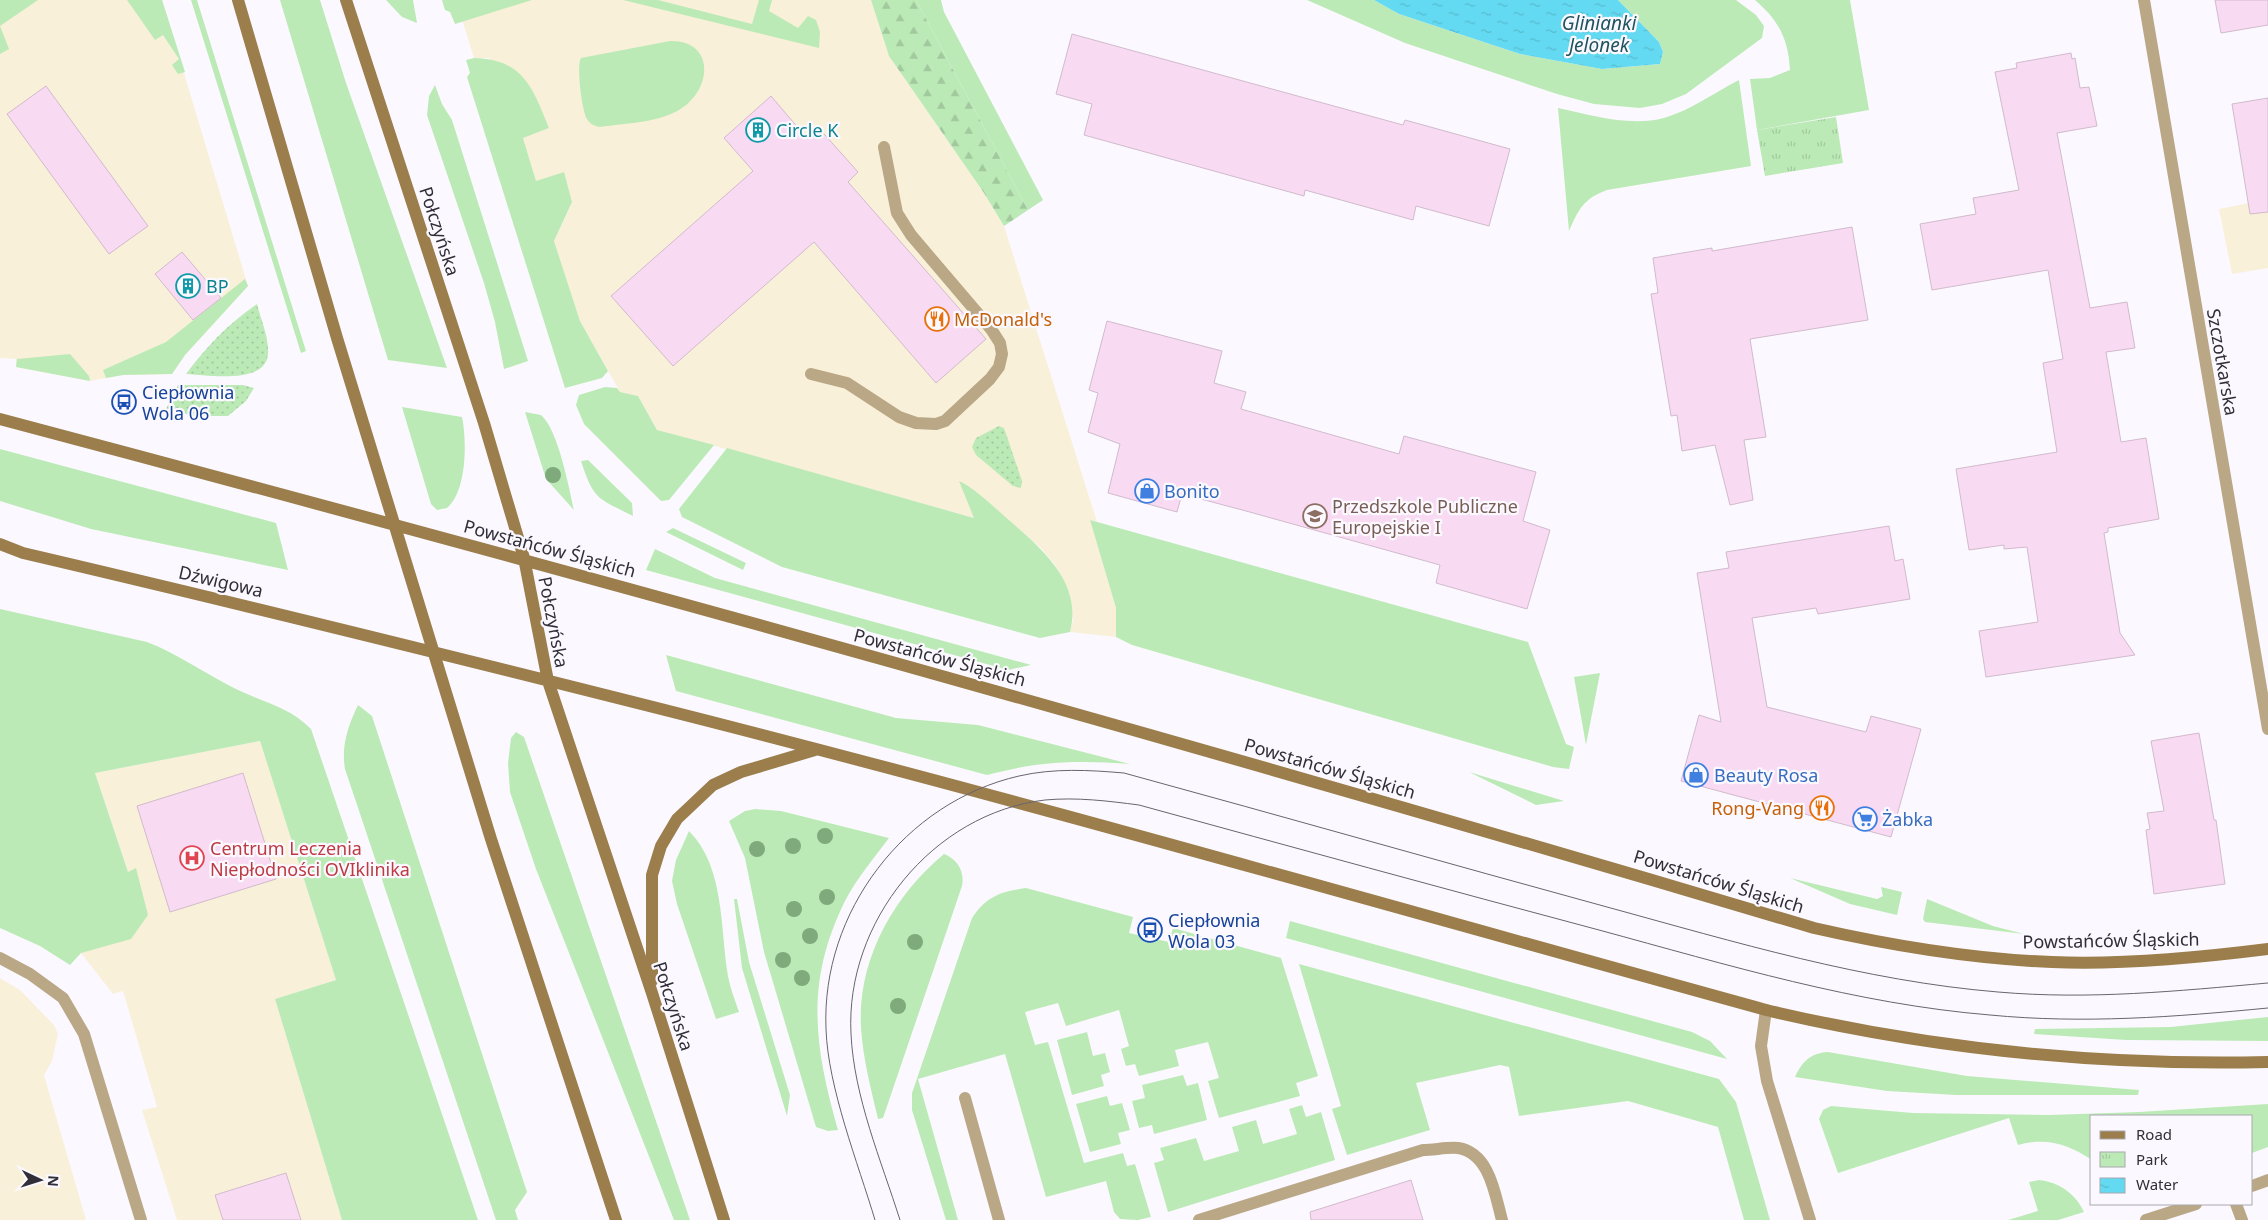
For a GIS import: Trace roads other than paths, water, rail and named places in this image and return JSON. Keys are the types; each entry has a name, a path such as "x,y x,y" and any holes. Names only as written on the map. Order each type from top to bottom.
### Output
{"main road":[{"path":"238,0 433,652 491,839 616,1220"},
{"name":"Połczyńska","path":"346,0 479,408 524,558 548,681 652,993 724,1220"},
{"path":"0,418 394,524"},
{"name":"Powstańców Śląskich","path":"394,524 524,558 1081,714 1824,930 1920,950 2052,962 2209,956 2268,949"},
{"name":"Dźwigowa","path":"0,544 22,553 276,612 433,652"},
{"path":"433,652 815,750 1165,844 1766,1010 1843,1028 1898,1038 2029,1054 2162,1062 2268,1062"},
{"path":"652,993 652,875 661,846 677,819 713,785 741,772 815,750"}],"street":[{"name":"Szczotkarska","path":"2144,0 2268,729"},
{"path":"811,374 847,383 899,417 916,423 936,424 945,421 990,380 999,367 1002,354 1000,343 911,235 897,213 884,147"},
{"path":"0,958 30,974 63,998 84,1034 141,1220"},
{"path":"1766,1010 1760,1046 1767,1081 1810,1220"},
{"path":"965,1098 999,1220"},
{"path":"1199,1220 1423,1150 1459,1148 1482,1163 1489,1175 1502,1220"},
{"path":"2253,1186 2268,1180"},
{"path":"2146,1220 2193,1205"},
{"path":"2236,1205 2242,1220"}],"water":[{"name":"Glinianki Jelonek","path":"1374,0 1618,0 1659,42 1663,52 1660,64 1602,69 1520,54 1399,14"}],"tram line":[{"path":"875,1220 838,1100 828,1052 826,1029 828,986 838,944 855,904 878,868 907,837 940,810 978,790 1032,773 1072,770 1124,773 1752,946 1849,970 1898,979 1998,992 2066,995 2133,994 2268,983"},
{"path":"900,1220 863,1105 853,1058 851,1034 853,992 863,952 880,914 904,880 933,850 967,826 1004,809 1045,800 1081,799 1139,805 1793,982 1891,1002 1940,1010 2025,1018 2060,1019 2164,1017 2268,1008"}],"place":[{"name":"Circle K","path":"758,130"},
{"name":"BP","path":"188,286"},
{"name":"McDonald's","path":"937,319"},
{"name":"Ciepłownia Wola 06","path":"124,402"},
{"name":"Bonito","path":"1147,491"},
{"name":"Przedszkole Publiczne Europejskie I","path":"1315,516"},
{"name":"Beauty Rosa","path":"1696,775"},
{"name":"Rong-Vang","path":"1822,808"},
{"name":"Żabka","path":"1865,819"},
{"name":"Centrum Leczenia Niepłodności OVIklinika","path":"192,858"},
{"name":"Ciepłownia Wola 03","path":"1150,930"}]}
